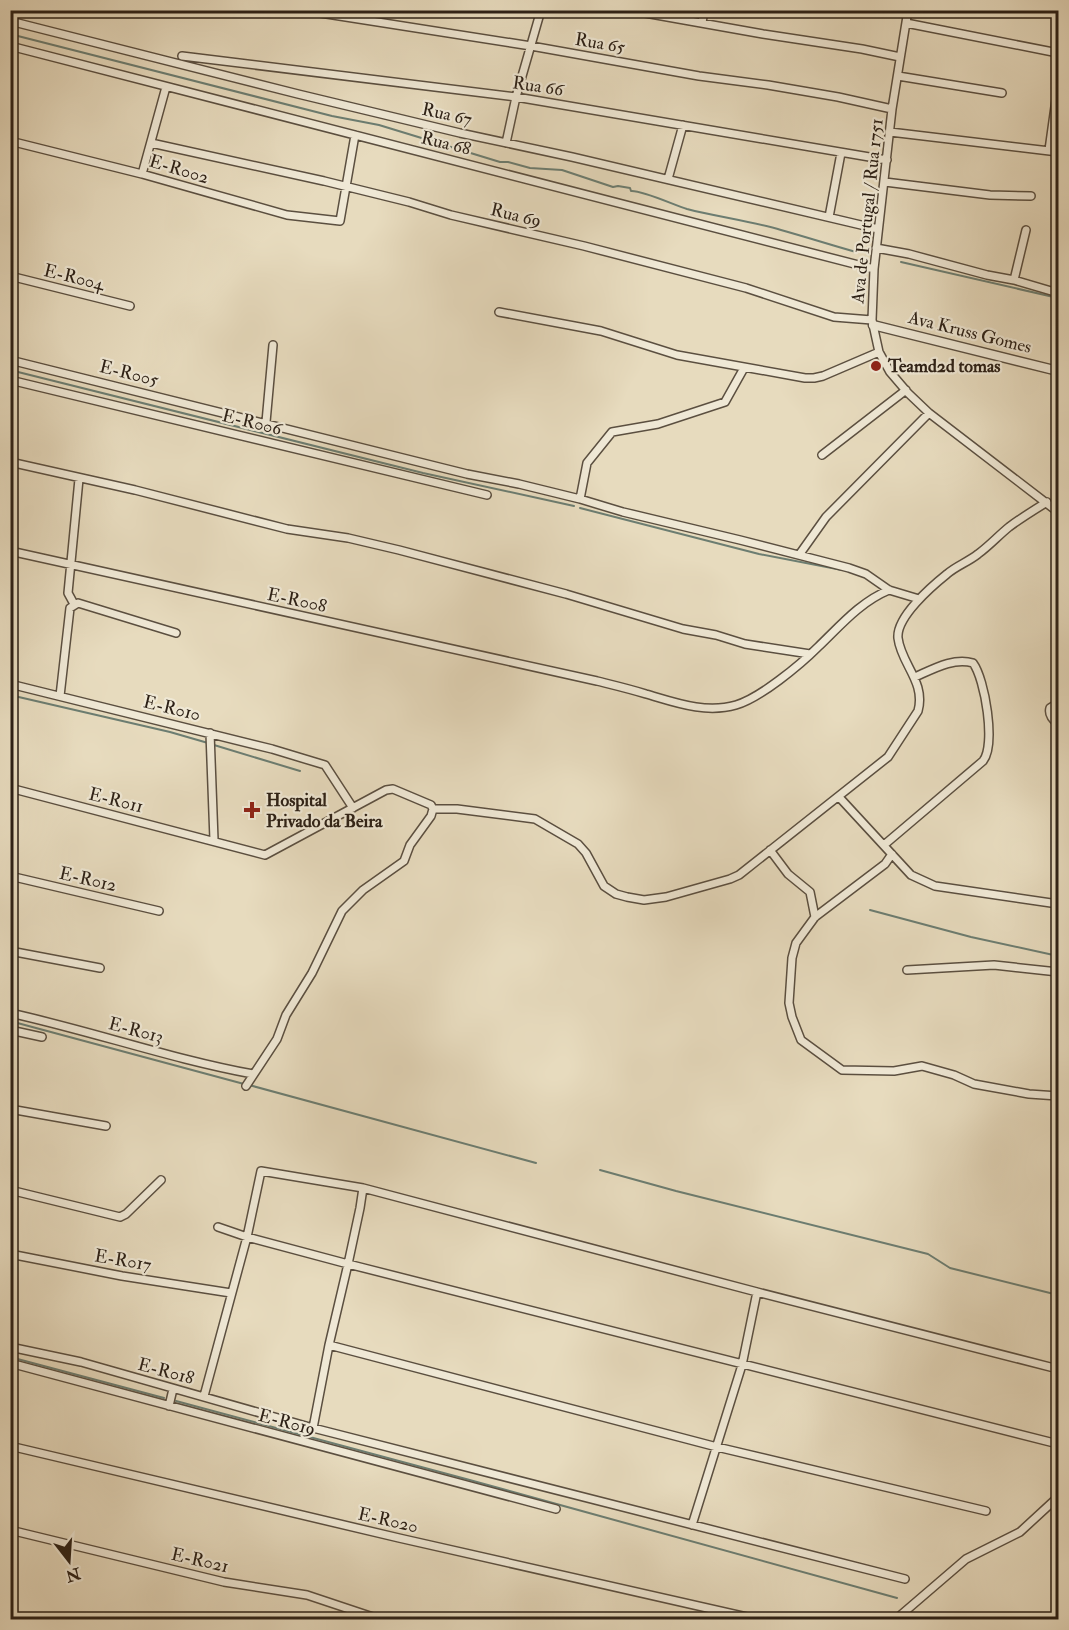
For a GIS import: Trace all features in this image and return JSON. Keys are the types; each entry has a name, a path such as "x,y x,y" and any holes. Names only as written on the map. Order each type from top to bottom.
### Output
{"street":[{"name":"Rua 65","path":"301,10 531,46 699,76 731,79 838,97 892,109"},
{"path":"506,143 516,97 541,10"},
{"path":"628,10 900,57"},
{"path":"702,23 704,10"},
{"name":"Ava de Portugal / Rua 1751","path":"908,10 892,109 874,269 872,322 879,352 890,372 928,412 1059,512"},
{"name":"Rua 67","path":"10,21 298,94 878,229"},
{"path":"906,23 1059,53"},
{"name":"Rua 68","path":"10,46 874,269"},
{"name":"Rua 66","path":"182,56 516,97 887,160"},
{"path":"898,76 1002,93"},
{"path":"1049,150 1059,85"},
{"path":"142,174 166,87"},
{"path":"668,179 684,125"},
{"path":"890,132 1059,152"},
{"path":"347,187 356,135"},
{"name":"E-R002","path":"10,141 142,174 286,215 340,221 347,187"},
{"name":"Rua 69","path":"152,143 347,187 746,288 834,317 872,322"},
{"path":"829,217 841,153"},
{"path":"885,182 990,195 1031,196"},
{"path":"1014,280 1026,230"},
{"path":"876,248 909,254 1059,293"},
{"name":"E-R004","path":"10,276 130,306"},
{"path":"499,312 601,331 677,355 814,378 879,352"},
{"name":"Ava Kruss Gomes","path":"872,322 1059,371"},
{"path":"273,345 266,422 467,474 519,483 622,513 799,555 866,574 889,590 919,599"},
{"name":"E-R005","path":"10,360 266,422"},
{"path":"580,499 587,463 612,432 658,424 725,402 744,368"},
{"name":"E-R006","path":"10,380 487,495"},
{"path":"822,455 906,390"},
{"path":"799,555 826,516 928,412"},
{"path":"10,462 135,490 287,529 348,538 399,550 745,644 810,654"},
{"path":"74,604 68,593 79,478"},
{"path":"246,1086 279,1036 286,1015 312,973 342,911 363,890 404,861 410,845 431,816 433,809 457,809 535,819 578,844 586,853 604,886 616,894 644,900 666,897 730,879 770,850 888,757 912,721 920,704 915,677 904,659 898,638 902,622 919,599 948,573 978,554 1011,525 1047,502"},
{"name":"E-R008","path":"10,551 578,677 674,704 689,706 722,707 736,705 753,697 810,654 863,603 889,590"},
{"path":"60,696 70,608 74,604 78,603 176,633"},
{"path":"884,845 982,761 986,757 990,741 978,672 973,663 965,660 954,662 915,677"},
{"name":"E-R010","path":"10,684 210,733 325,765 353,808"},
{"path":"1059,703 1049,711 1059,724"},
{"path":"210,733 214,840"},
{"name":"E-R011","path":"10,788 265,855 386,790 393,789 431,805 433,809"},
{"path":"839,797 913,877 935,886 1059,904"},
{"path":"770,850 788,874 810,892 815,917"},
{"path":"891,854 885,864 815,917 796,943 792,958 789,1003 801,1040 842,1070 894,1071 922,1066 954,1075 974,1084 1029,1094 1059,1096"},
{"path":"885,864 900,861"},
{"name":"E-R012","path":"10,876 159,911"},
{"path":"10,951 100,968"},
{"path":"907,970 994,965 1059,972"},
{"name":"E-R013","path":"10,1013 209,1066 253,1074"},
{"path":"10,1030 42,1037"},
{"path":"10,1109 106,1126"},
{"path":"204,1396 247,1237 261,1171 363,1188 1059,1369"},
{"path":"11,1190 120,1217 161,1180"},
{"path":"313,1428 363,1188"},
{"path":"218,1227 348,1264 1059,1444"},
{"name":"E-R017","path":"10,1254 122,1276 231,1293"},
{"path":"692,1525 742,1365 757,1292"},
{"path":"329,1346 717,1447 986,1511"},
{"name":"E-R018","path":"10,1347 81,1362 313,1428 905,1579"},
{"name":"E-R019","path":"10,1364 556,1509"},
{"path":"169,1406 173,1389"},
{"name":"E-R020","path":"10,1446 760,1620"},
{"path":"895,1620 966,1559 1020,1532 1059,1497"},
{"name":"E-R021","path":"10,1530 224,1582 307,1595 382,1620"},
{"path":"10,1616 26,1620"}],"waterway":[{"path":"10,34 332,116 379,125 500,162 530,168 562,170 613,187 630,188 631,191 650,195 687,209 770,227 856,252"},
{"path":"901,262 1058,298"},
{"path":"10,370 423,473 574,506"},
{"path":"580,508 759,554 842,570"},
{"path":"10,695 208,743"},
{"path":"214,745 300,771"},
{"path":"870,910 971,937 1058,956"},
{"path":"10,1021 244,1084"},
{"path":"249,1085 536,1163"},
{"path":"600,1170 928,1254 950,1268 1058,1295"},
{"path":"10,1357 164,1398"},
{"path":"176,1401 897,1598"}],"place":[{"name":"Teamd2d tomas","path":"876,366"},
{"name":"Hospital Privado da Beira","path":"252,810"}]}
